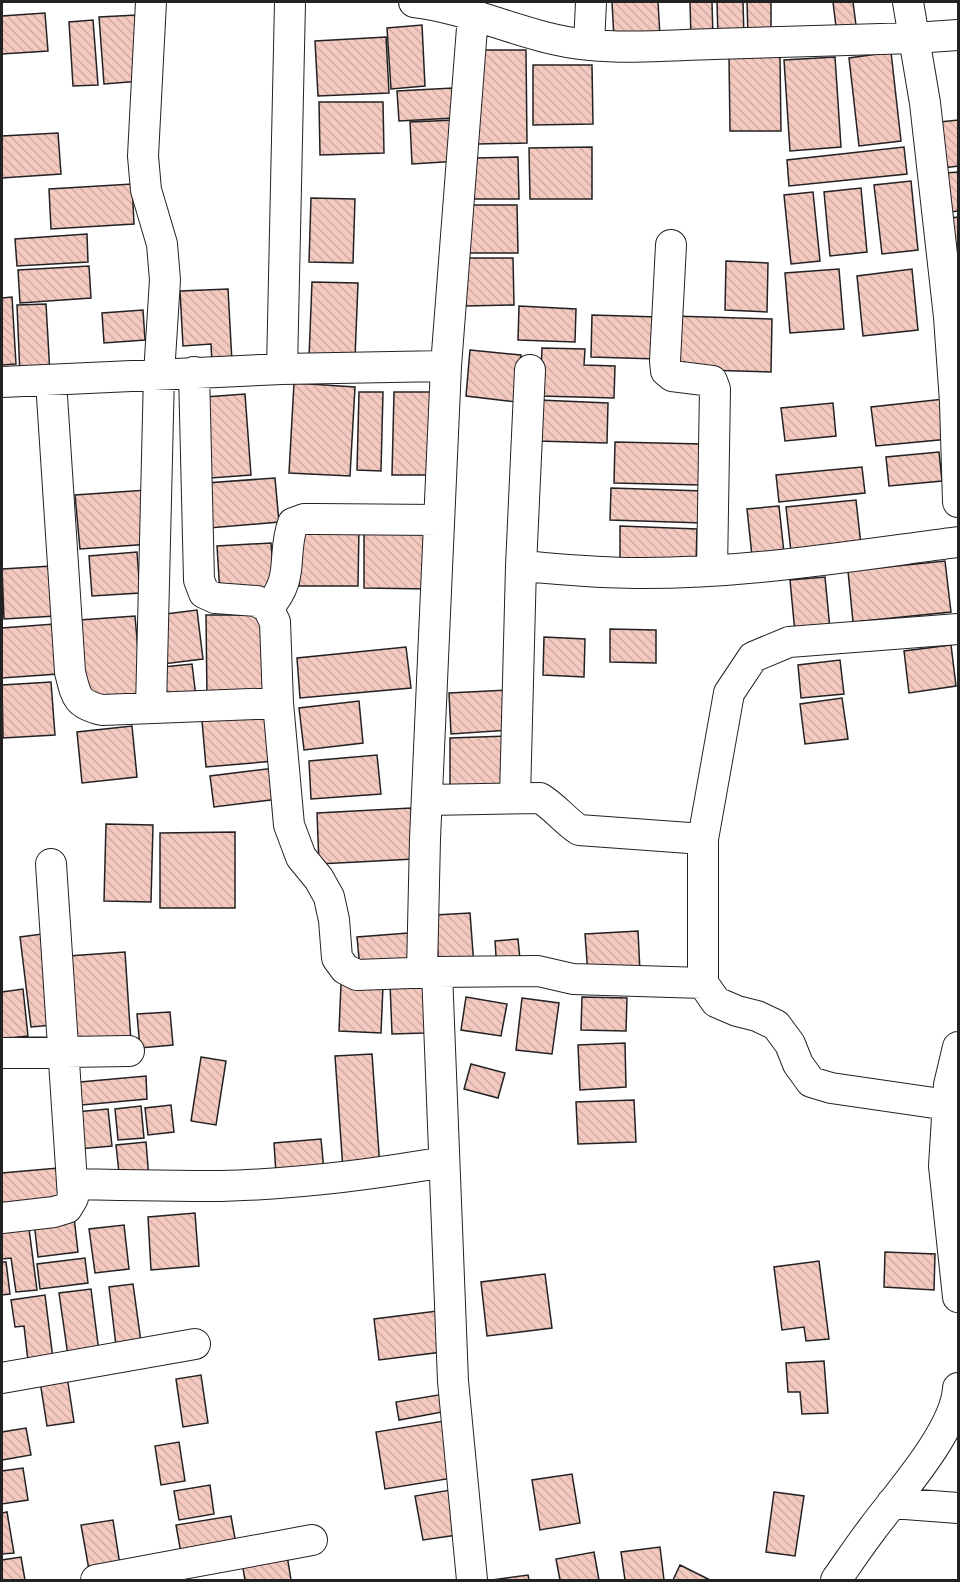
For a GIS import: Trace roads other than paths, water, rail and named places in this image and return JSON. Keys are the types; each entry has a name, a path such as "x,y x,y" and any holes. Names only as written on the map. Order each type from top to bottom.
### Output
{"street":[{"path":"151,708 159,374 165,280 162,244 146,190 143,156 152,2"},
{"path":"282,369 290,2"},
{"path":"414,2 473,15 526,32 590,45 645,46 958,35"},
{"path":"590,45 591,2"},
{"path":"908,2 925,103 949,317 955,402 958,502"},
{"path":"472,1581 453,1380 444,1162 430,972 427,800 446,366 473,15"},
{"path":"671,245 666,370 672,376 703,378 712,381 715,389 712,570"},
{"path":"2,382 194,372 446,366"},
{"path":"515,797 521,566 530,370"},
{"path":"194,372 199,580 204,593 215,598 257,601 268,608 275,622 278,703 289,825 301,857 319,879 329,897 334,920 337,957 345,969 357,975 538,971 573,979 703,983"},
{"path":"51,381 70,672 76,695 87,707 102,711 278,703"},
{"path":"268,608 285,583 289,534 293,523 304,519 439,520"},
{"path":"521,566 634,573 712,570 766,567 958,542"},
{"path":"948,1105 831,1088 811,1082 798,1064 790,1044 776,1025 716,1002 703,983 703,839 729,693 753,657 789,642 958,629"},
{"path":"427,800 540,798 555,806 566,821 579,830 703,839"},
{"path":"2,1218 54,1212 67,1208 73,1198 51,864"},
{"path":"958,1047 949,1085 944,1166 958,1297"},
{"path":"2,1053 129,1051"},
{"path":"73,1184 232,1185 320,1180 444,1162"},
{"path":"2,1378 195,1344"},
{"path":"846,1578 892,1503 928,1456 958,1396"},
{"path":"892,1503 958,1508"},
{"path":"96,1581 312,1540"}]}
